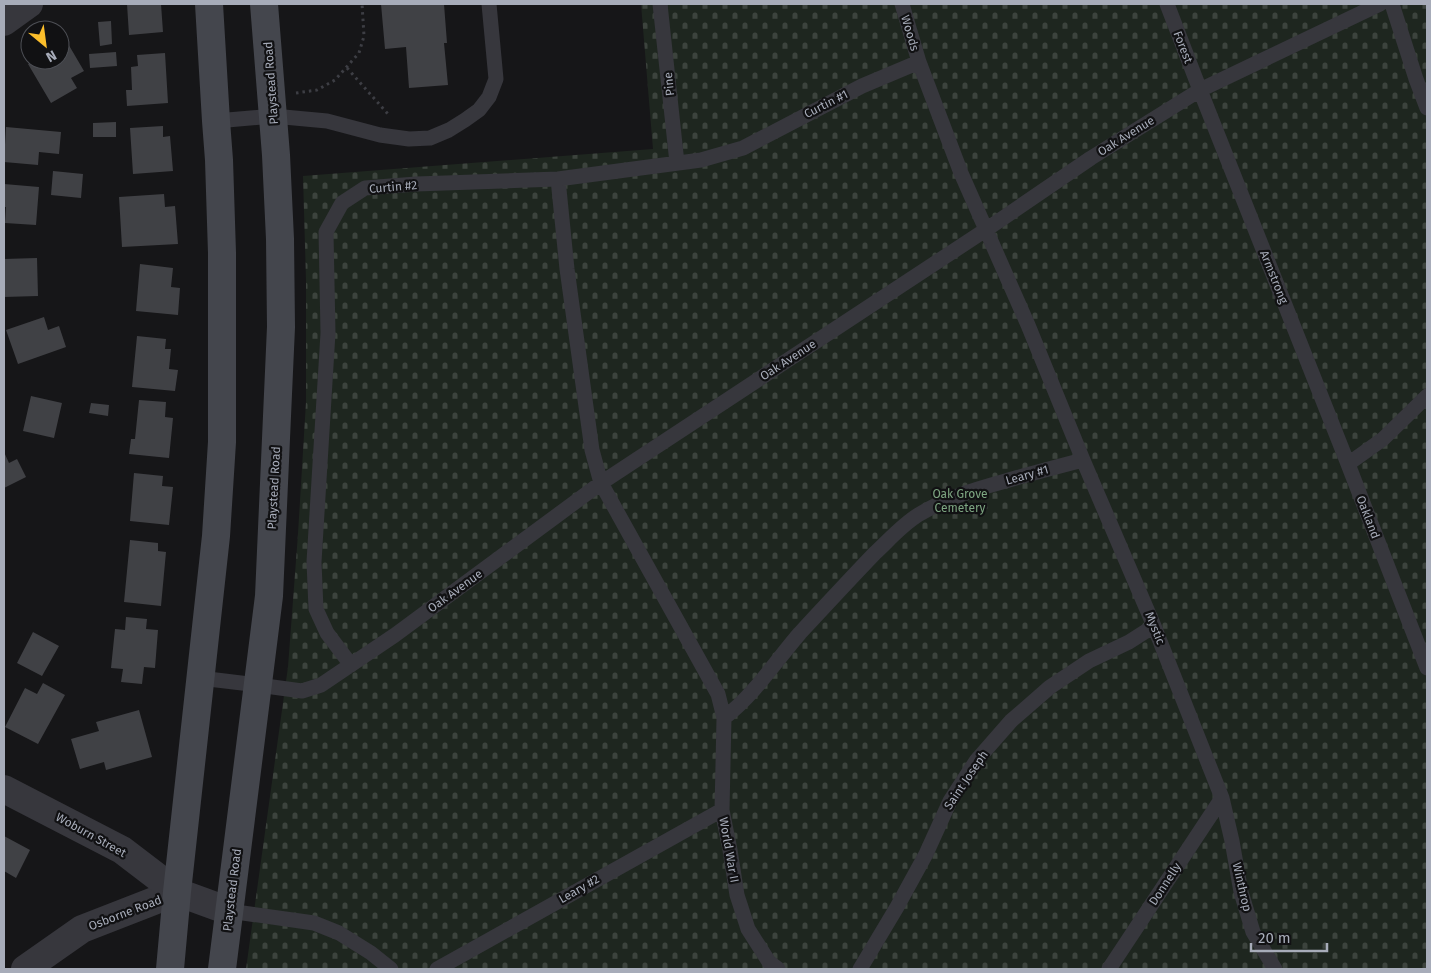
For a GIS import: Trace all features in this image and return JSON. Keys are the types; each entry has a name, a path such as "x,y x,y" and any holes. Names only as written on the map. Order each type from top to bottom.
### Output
{"main road":[{"path":"170,969 216,536 222,442 222,253 219,160 209,4"},
{"name":"Playstead Road","path":"222,969 269,596 281,327 280,239 264,4"}],"street":[{"path":"4,22 29,4"},
{"name":"Woburn Street","path":"4,788 122,850 177,892 229,911"},
{"name":"Osborne Road","path":"24,969 82,929 177,892"}],"lane":[{"path":"216,121 273,116 326,121 380,135 409,139 430,138 449,130 479,110 489,97 496,79 489,4"},
{"name":"Pine","path":"660,4 677,164"},
{"name":"Woods","path":"902,4 919,62"},
{"name":"Forest","path":"1167,4 1200,90"},
{"name":"Oak Avenue","path":"200,678 302,691 321,685 395,635 601,483 987,229 1091,158 1200,90 1380,4"},
{"path":"1392,4 1427,108"},
{"path":"919,62 962,173 1028,325 1083,460"},
{"name":"Curtin #1","path":"558,179 701,160 743,148 862,86 919,62"},
{"name":"Armstrong","path":"1200,90 1348,464"},
{"path":"558,179 567,269 590,441 601,483 718,694 724,718"},
{"name":"Curtin #2","path":"351,665 327,633 316,609 314,562 328,333 326,232 342,203 365,188 416,184 558,179"},
{"path":"1348,464 1383,439 1427,396"},
{"name":"Mystic","path":"1083,460 1154,626 1222,798"},
{"name":"Leary #1","path":"724,718 738,707 796,638 845,584 897,532 916,516 971,491 1083,460"},
{"name":"Oakland","path":"1348,464 1427,668"},
{"name":"Saint Joseph","path":"860,969 922,861 950,801 976,761 1011,721 1050,686 1089,661 1128,642 1154,626"},
{"name":"World War II","path":"724,718 722,810 737,894 748,929 770,962 778,969"},
{"name":"Donnelly","path":"1109,969 1222,798"},
{"name":"Winthrop","path":"1222,798 1241,892 1253,932 1275,969"},
{"name":"Leary #2","path":"437,969 722,810"},
{"path":"229,911 314,923 339,933 371,953 391,969"}],"path":[{"path":"295,93 317,90 335,80 359,53 364,36 362,4"},
{"path":"347,68 409,139"}],"green space":[{"name":"Oak Grove Cemetery","path":"641,4 1427,4 1427,969 246,969 288,667 298,534 306,402 306,280 303,176 653,149"}],"building":[{"path":"127,4 161,4 163,32 129,35"},
{"path":"381,4 444,4 447,43 444,43 448,85 409,88 406,47 385,49"},
{"path":"111,21 112,44 100,46 98,22"},
{"path":"70,47 84,71 71,78 77,88 51,103 32,70 70,70"},
{"path":"116,52 117,66 90,68 89,54"},
{"path":"165,53 168,103 127,106 126,90 132,90 131,67 138,66 137,55"},
{"path":"116,122 116,137 93,137 93,123"},
{"path":"163,126 163,137 170,136 173,171 133,174 130,128"},
{"path":"6,127 61,132 59,154 39,152 38,165 4,162"},
{"path":"53,171 83,174 81,198 51,195"},
{"path":"4,184 39,187 36,225 5,223"},
{"path":"164,194 165,207 175,206 178,244 122,247 119,197"},
{"path":"37,258 38,296 4,297 4,259"},
{"path":"140,264 173,268 171,287 180,288 178,315 136,311"},
{"path":"44,317 48,330 59,326 66,347 18,364 6,330"},
{"path":"137,336 166,339 165,349 171,349 169,369 178,370 175,391 132,387"},
{"path":"31,396 62,403 54,438 23,431"},
{"path":"139,400 166,402 165,417 173,418 169,458 129,454 131,439 135,439"},
{"path":"91,403 109,405 108,416 89,413"},
{"path":"4,452 9,463 17,459 26,477 4,488"},
{"path":"134,473 163,476 162,486 173,487 169,525 130,521"},
{"path":"130,540 158,543 158,551 166,552 161,606 124,602"},
{"path":"126,617 147,619 146,629 158,630 155,668 144,667 142,684 121,682 123,669 111,668 115,629 125,630"},
{"path":"33,632 59,646 42,676 17,663"},
{"path":"43,683 65,695 38,744 5,727 25,688 37,694"},
{"path":"139,710 152,757 106,770 104,762 80,769 71,739 99,731 96,722"},
{"path":"4,836 30,850 16,878 4,871"}]}
